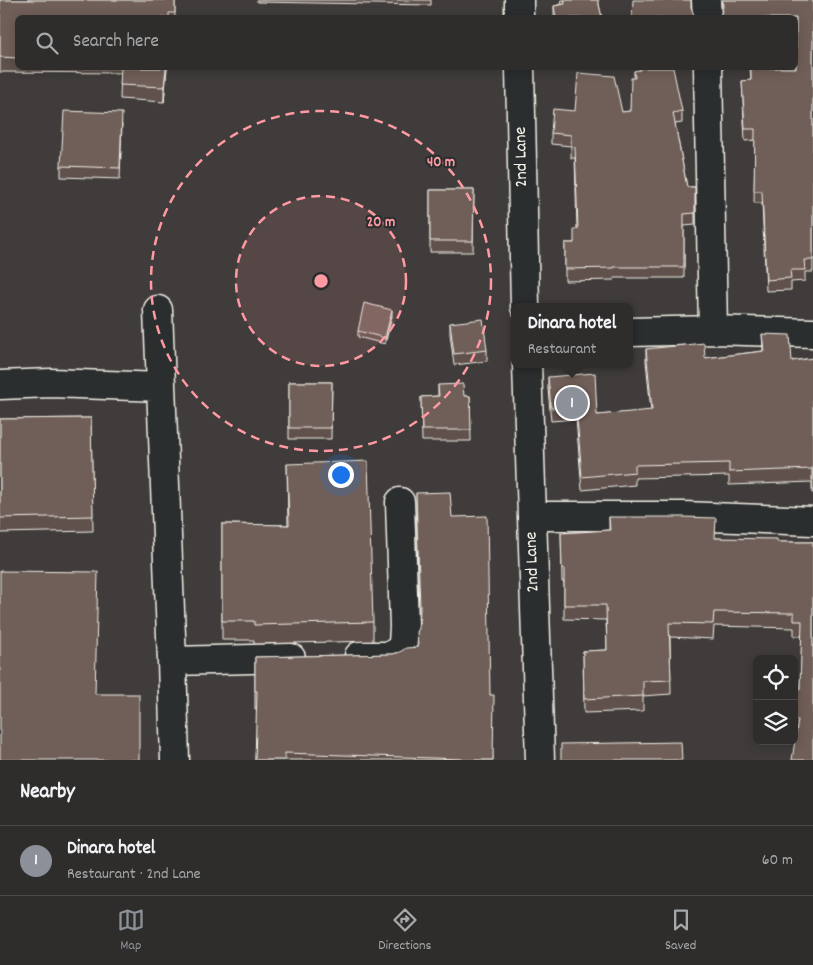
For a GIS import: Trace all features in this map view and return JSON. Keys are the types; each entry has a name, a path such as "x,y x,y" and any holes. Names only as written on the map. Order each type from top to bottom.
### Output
{"street":[{"path":"519,0 519,15"},
{"path":"706,0 707,15"},
{"name":"2nd Lane","path":"520,70 525,303"},
{"path":"708,70 713,330"},
{"path":"158,310 175,760"},
{"path":"633,332 713,330 813,333"},
{"name":"2nd Lane","path":"527,368 540,760"},
{"path":"0,385 51,383 161,387"},
{"path":"172,661 393,656 403,645 404,626 400,502"},
{"path":"532,516 682,516 813,521"}],"building":[{"path":"0,0 175,0 175,13 169,13 169,15 15,15 15,58 0,57"},
{"path":"564,0 598,0 601,15 556,15 554,6 565,4"},
{"path":"633,0 691,0 694,15 632,15"},
{"path":"722,0 813,0 813,260 804,260 805,270 790,270 791,278 766,280 762,191 754,191 755,129 745,129 742,81 751,80 751,70 798,70 798,15 720,15 723,6"},
{"path":"121,70 166,70 164,87 120,85"},
{"path":"673,70 682,111 673,113 687,187 695,187 695,213 684,214 684,267 565,269 565,243 574,243 574,229 578,229 575,147 571,146 571,135 551,133 553,109 575,111 578,73 614,76 622,112 630,111 631,78 635,78 634,71"},
{"path":"64,111 122,113 120,168 61,166"},
{"path":"430,190 474,190 473,241 430,241"},
{"path":"364,303 392,310 385,338 358,331"},
{"path":"483,319 487,350 454,354 450,323"},
{"path":"762,334 790,335 792,361 813,358 813,480 812,469 729,472 729,463 635,465 635,472 582,477 576,406 551,408 548,377 595,373 597,415 652,410 646,349 704,343 705,358 764,351"},
{"path":"289,382 332,382 331,428 289,428"},
{"path":"463,384 464,396 470,396 471,430 422,430 421,397 439,396 438,385"},
{"path":"91,418 93,516 0,518 0,419"},
{"path":"368,461 373,622 254,625 254,621 222,621 222,524 289,525 287,464"},
{"path":"450,492 452,517 487,516 490,695 494,695 493,760 285,753 285,760 255,760 257,691 255,691 255,657 393,654 406,648 418,647 417,632 420,608 416,493"},
{"path":"609,517 716,518 715,538 777,539 777,542 813,542 813,760 792,760 794,745 798,745 798,689 800,689 802,621 794,621 794,613 714,612 713,624 669,623 671,680 643,681 643,696 584,699 583,651 607,650 606,605 564,605 564,568 562,568 561,533 610,530"},
{"path":"0,571 98,572 95,694 139,694 139,760 0,760"},
{"path":"681,742 682,760 561,760 561,744"}],"place":[{"name":"Dinara hotel","path":"572,403"}]}
